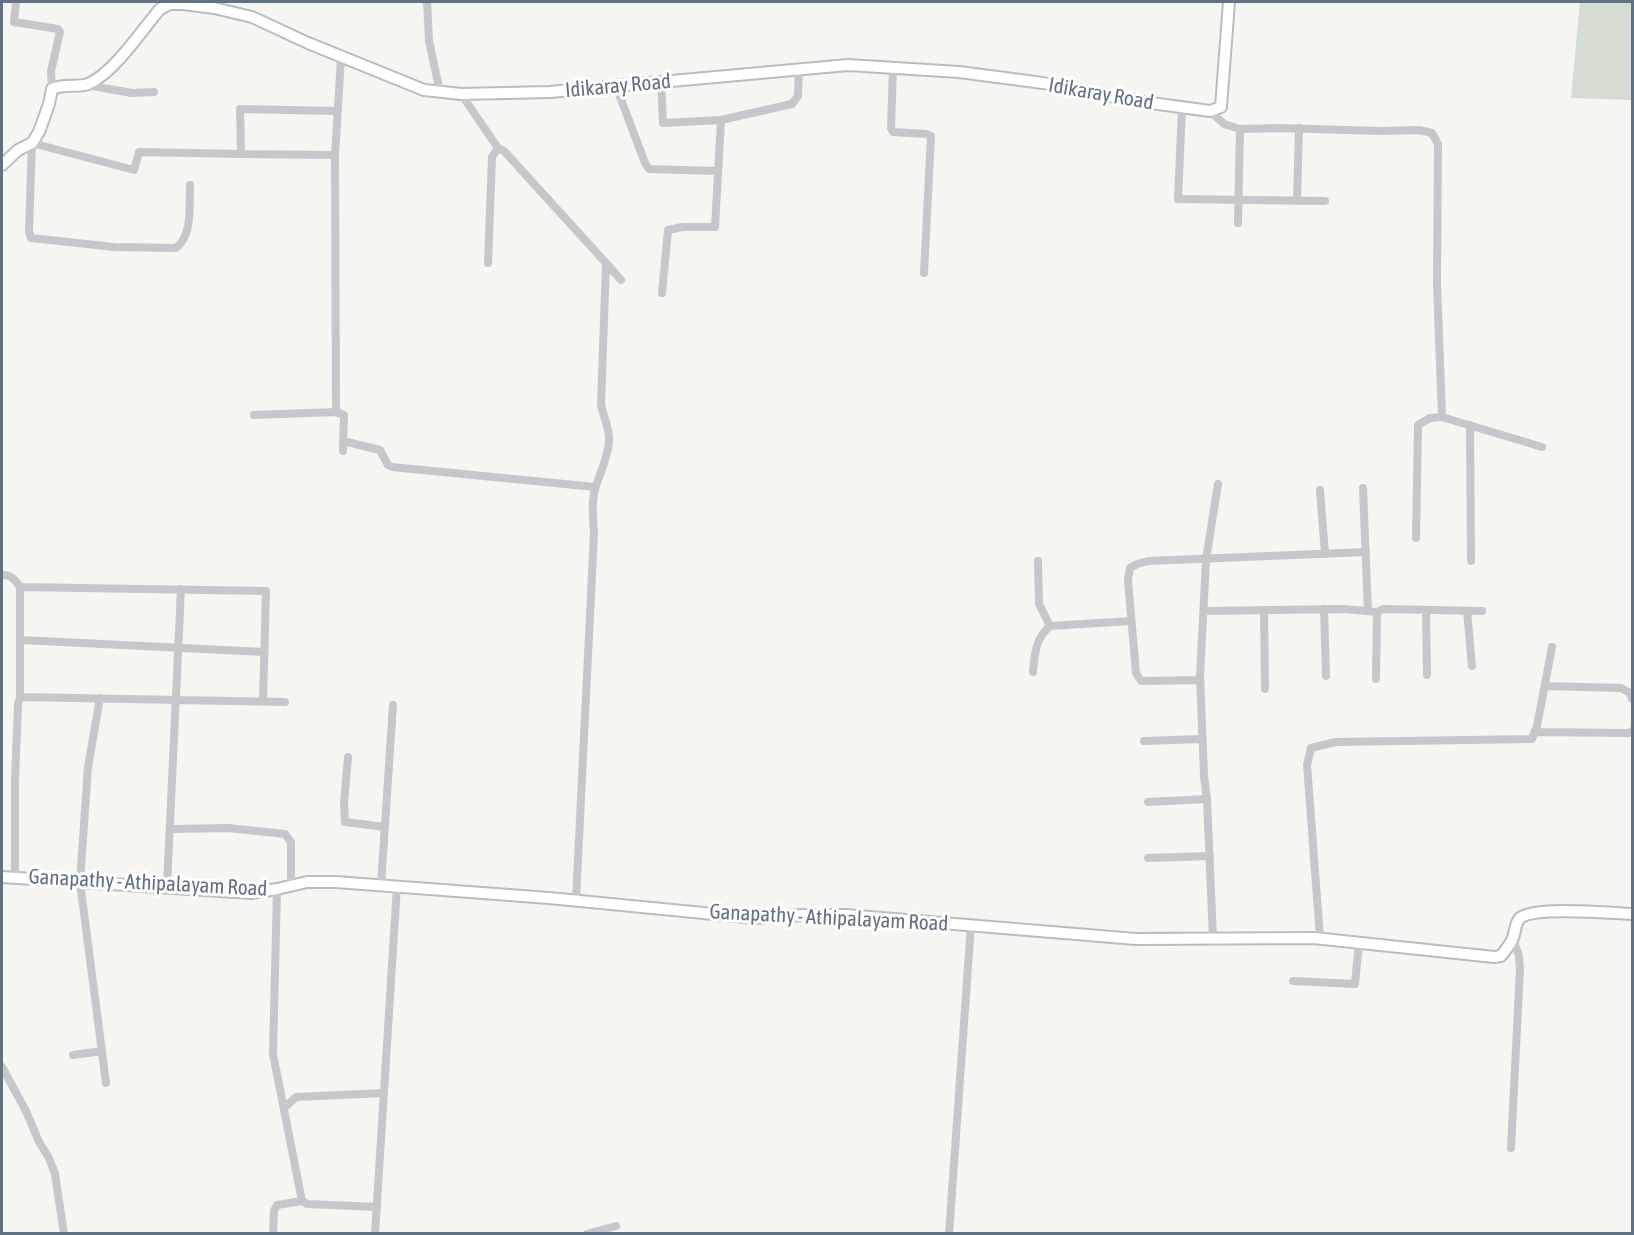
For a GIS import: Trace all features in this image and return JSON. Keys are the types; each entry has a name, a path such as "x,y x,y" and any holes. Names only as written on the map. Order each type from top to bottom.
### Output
{"main road":[{"path":"1210,111 1221,107 1229,2"},
{"name":"Idikaray Road","path":"52,89 59,86 86,85 106,74 160,9 170,3 214,8 252,17 341,58 424,90 440,92 461,94 550,92 848,65 959,72 1043,83 1129,100 1210,111"},
{"path":"2,165 18,150 32,143 39,132 52,89"},
{"name":"Ganapathy - Athipalayam Road","path":"2,876 250,892 277,890 307,882 381,885 576,900 755,918 846,915 1065,935 1136,939 1320,938 1494,957 1501,956 1513,939 1517,922 1522,916 1528,914 1548,911 1632,914"}],"street":[{"path":"16,2 14,22 58,29 60,32 51,71 52,89"},
{"path":"427,2 429,41 440,92"},
{"path":"336,412 335,155 341,58"},
{"path":"893,67 892,132 932,136 924,273"},
{"path":"661,81 663,123 721,120 792,104 798,96 799,69"},
{"path":"86,85 132,93 154,92"},
{"path":"616,86 645,162 650,169 717,171"},
{"path":"461,94 498,148 504,151 621,280"},
{"path":"1182,107 1178,199 1325,201"},
{"path":"241,154 240,109 336,111"},
{"path":"1210,111 1224,124 1240,129 1419,130 1432,133 1438,144 1437,284 1442,417"},
{"path":"662,293 668,230 681,226 715,227 721,120"},
{"path":"1297,201 1299,128"},
{"path":"1238,223 1240,129"},
{"path":"190,185 187,230 184,239 176,248 114,247 36,240 31,238 29,232 32,143 134,170 139,152 335,155"},
{"path":"488,263 492,157 498,148"},
{"path":"576,900 594,533 592,510 595,487 606,460 609,441 609,429 603,417 601,404 606,263"},
{"path":"254,415 336,412 344,416 343,451"},
{"path":"1416,538 1418,425 1430,418 1442,417 1542,447"},
{"path":"1470,425 1471,561"},
{"path":"343,441 382,451 388,465 392,467 595,487"},
{"path":"1213,938 1200,680 1206,560 1218,484"},
{"path":"1363,488 1368,611"},
{"path":"1320,490 1325,554"},
{"path":"1200,680 1141,681 1136,673 1128,580 1130,568 1148,561 1366,552"},
{"path":"1038,561 1039,604 1050,626"},
{"path":"2,575 14,578 20,587 21,640 15,782 15,877"},
{"path":"20,587 266,591 263,702"},
{"path":"167,887 181,589"},
{"path":"1204,611 1324,609 1377,612 1383,609 1482,611"},
{"path":"1324,609 1326,676"},
{"path":"1264,610 1265,689"},
{"path":"1425,610 1427,675"},
{"path":"1467,611 1472,666"},
{"path":"1376,679 1377,612"},
{"path":"1033,672 1036,645 1042,633 1050,626 1131,621"},
{"path":"21,640 264,652"},
{"path":"1320,938 1307,765 1311,748 1335,742 1532,739 1552,648"},
{"path":"1545,686 1621,688 1630,693 1632,699"},
{"path":"20,697 285,702"},
{"path":"100,698 88,767 80,882 106,1083"},
{"path":"381,885 393,705"},
{"path":"1535,732 1629,733 1632,731"},
{"path":"1144,741 1203,739"},
{"path":"348,757 344,803 345,822 385,827"},
{"path":"1148,802 1207,799"},
{"path":"170,829 228,828 285,834 291,842 291,886"},
{"path":"1148,858 1210,856"},
{"path":"375,1233 397,886"},
{"path":"277,890 273,1054 302,1201"},
{"path":"949,1233 971,925"},
{"path":"1511,1148 1520,968 1519,956 1513,939"},
{"path":"1293,981 1355,984 1359,942"},
{"path":"73,1055 102,1050"},
{"path":"2,1067 26,1111 39,1142 50,1158 55,1174 64,1233"},
{"path":"284,1108 296,1097 384,1093"},
{"path":"273,1233 274,1211 277,1205 302,1201 307,1204 377,1207"},
{"path":"587,1233 615,1226"}],"shaded area":[{"path":"1580,2 1632,2 1631,100 1571,98"}]}
